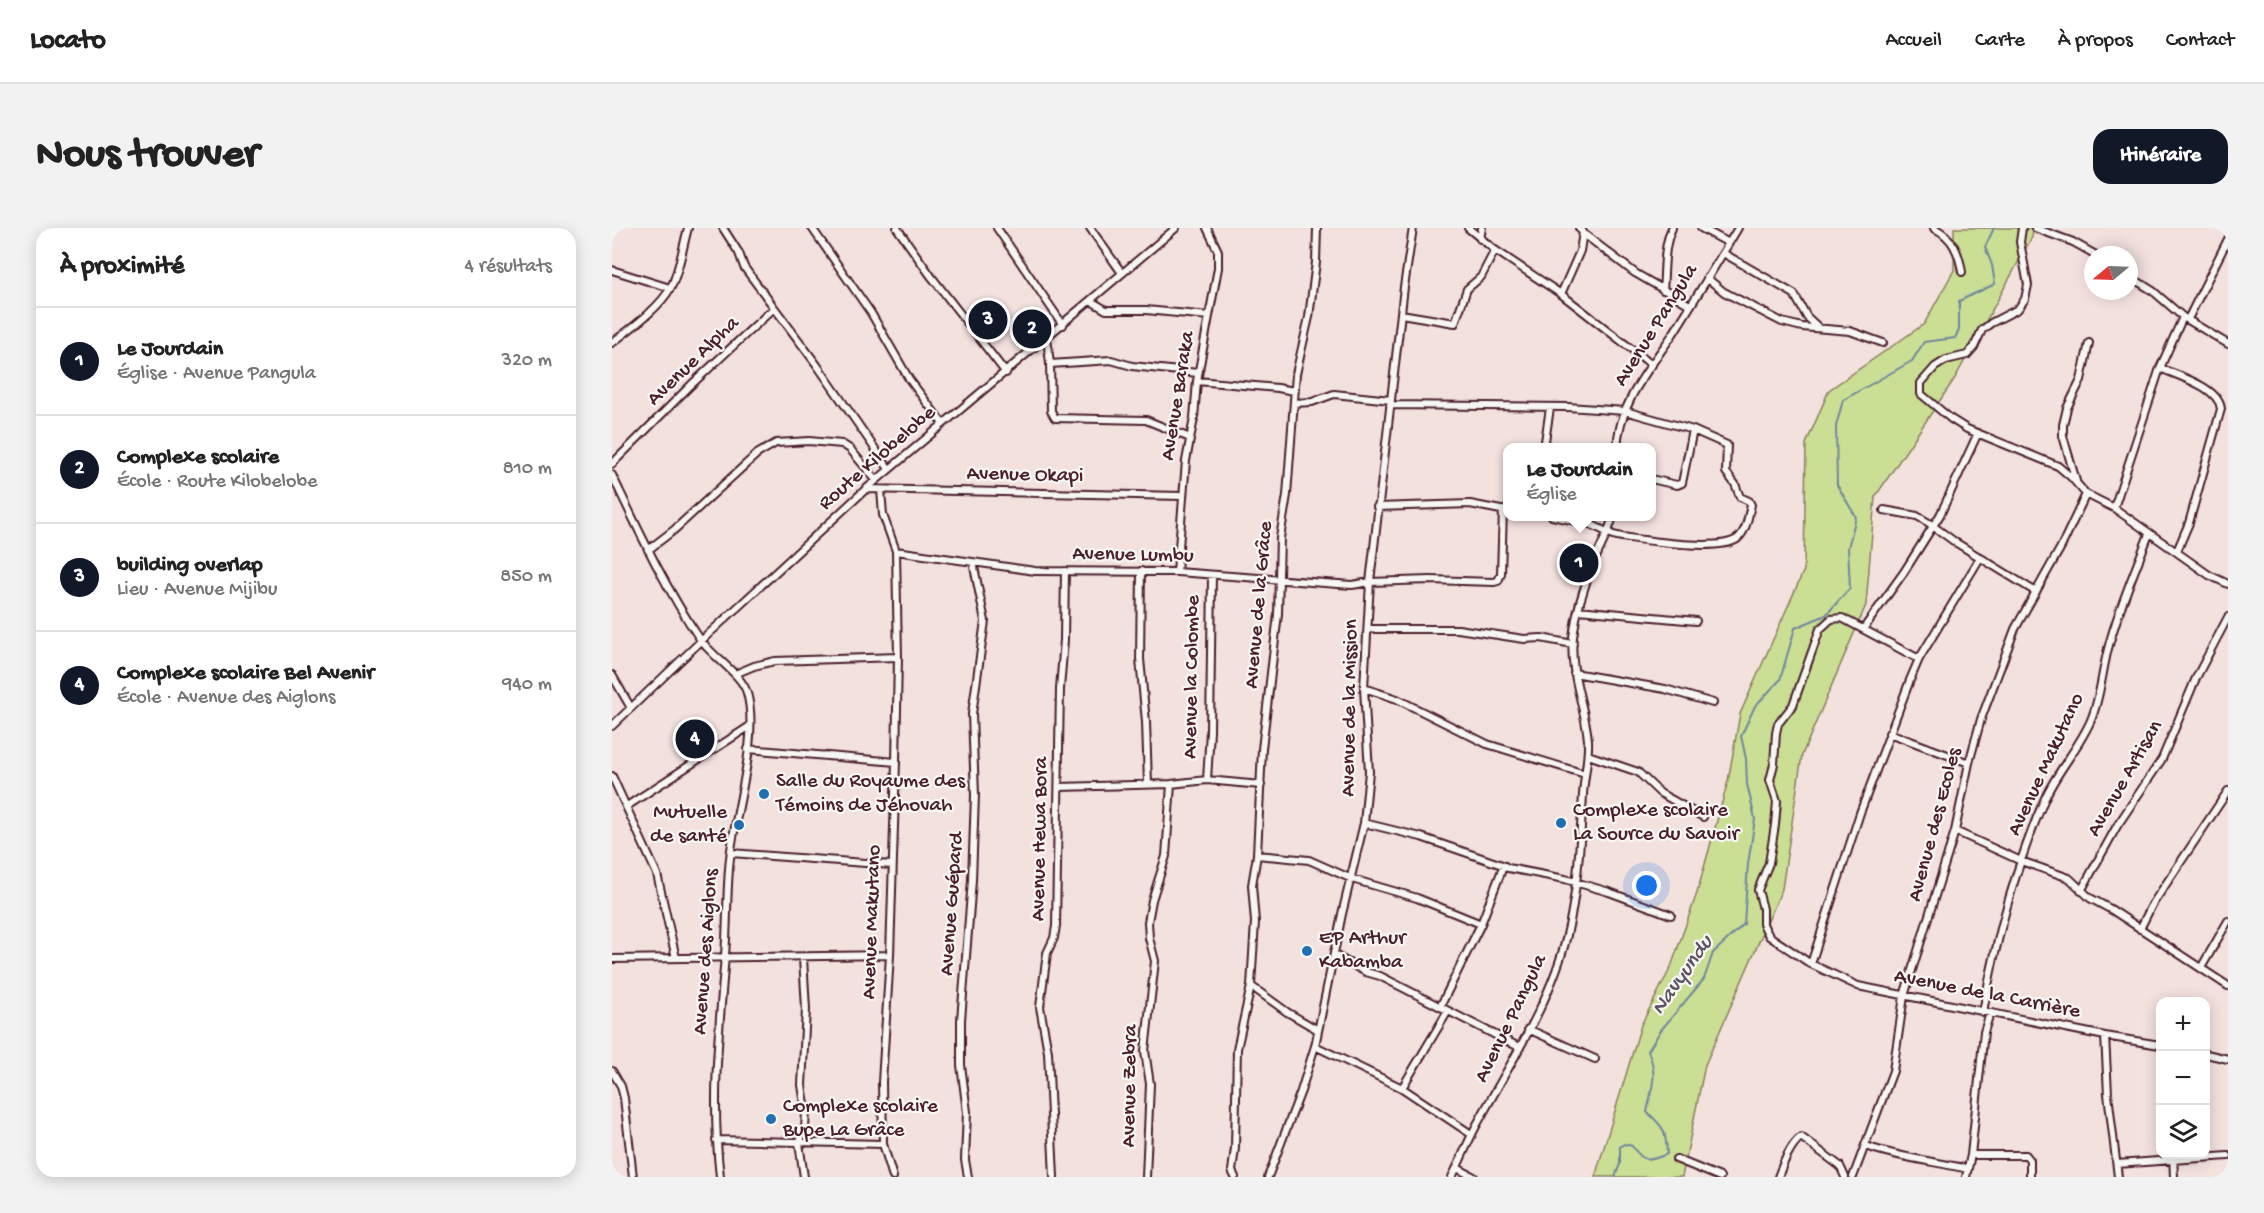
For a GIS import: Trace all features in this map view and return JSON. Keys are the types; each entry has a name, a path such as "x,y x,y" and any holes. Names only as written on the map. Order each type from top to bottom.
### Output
{"street":[{"path":"612,343 638,322 670,288 688,228"},
{"path":"723,228 739,253 744,267 817,365 889,469"},
{"path":"812,228 871,313 909,379 943,424"},
{"path":"897,228 1006,373"},
{"path":"997,228 1063,325"},
{"path":"1090,228 1122,273"},
{"name":"Avenue Baraka","path":"1177,572 1182,496 1198,373 1219,260 1216,244 1207,228"},
{"name":"Avenue de la Grâce","path":"1235,1177 1232,1171 1235,1148 1237,1049 1251,986 1255,922 1252,885 1257,855 1262,749 1278,614 1280,538 1287,495 1296,374 1309,317 1317,228"},
{"name":"Avenue de la Mission","path":"1268,1177 1301,1091 1315,1046 1342,914 1364,823 1369,772 1364,688 1370,582 1377,507 1413,228"},
{"path":"1468,228 1495,250 1562,294 1652,364"},
{"path":"1480,239 1482,228"},
{"path":"1663,290 1668,236 1672,228"},
{"path":"1701,228 1729,243"},
{"name":"Avenue Pangula","path":"1618,443 1620,425 1635,389 1738,228"},
{"path":"1934,228 1952,242 1960,259 1962,272"},
{"path":"2022,228 2020,242 2028,290 2022,306 1986,327 1971,351 1963,357 1946,360 1935,367 1920,386 1924,397 1951,418 1978,433 2058,466 2086,494 2114,508 2209,575 2228,584"},
{"path":"2035,228 2084,248"},
{"name":"Route Kilobelobe","path":"612,726 876,480 1175,229"},
{"path":"1582,230 1635,273 1690,305"},
{"path":"1562,294 1580,251 1582,230"},
{"path":"2114,508 2160,368 2228,239"},
{"path":"1401,314 1455,323 1467,289 1481,277 1495,250"},
{"path":"1723,253 1794,294 1807,317 1820,329"},
{"path":"612,270 670,288"},
{"path":"1707,278 1724,292 1782,322 1820,329 1850,331 1883,343"},
{"path":"2138,282 2186,318 2228,344"},
{"path":"1091,301 1106,310 1146,310 1209,316"},
{"name":"Avenue Alpha","path":"612,464 691,385 774,308"},
{"path":"1047,338 1051,411 1055,418 1146,420 1190,438"},
{"path":"2077,485 2063,436 2063,425 2067,408 2081,380 2089,343"},
{"path":"1050,364 1111,360 1132,366 1198,373"},
{"path":"2160,368 2204,387 2217,397 2222,409 2189,523 2177,551"},
{"path":"1197,381 1294,391"},
{"path":"1294,402 1312,402 1334,394 1390,403 1568,407 1625,411 1693,430 1727,445 1727,474 1735,484 1740,497 1749,501 1751,505 1742,533 1737,539 1709,545 1632,538 1608,533 1590,524 1576,521"},
{"path":"1545,443 1550,408"},
{"path":"1656,480 1677,485 1682,483 1693,430"},
{"path":"1919,659 1864,628 1896,585 1933,527 1978,433"},
{"path":"648,550 674,530 757,454 776,444 809,441 842,444 850,449 876,480"},
{"name":"Avenue des Aiglons","path":"612,475 648,550 701,641 727,669 735,674 747,692 750,726 730,853 725,957 716,1057 716,1140 720,1177"},
{"name":"Avenue Okapi","path":"866,489 1182,496"},
{"name":"Avenue Makutano","path":"881,490 883,515 896,551 898,657 890,955 882,1082 884,1144 893,1177"},
{"name":"Avenue des Ecoles","path":"1853,1177 1893,1071 1904,996 1955,831 1981,719 2015,629 2061,547 2086,494"},
{"path":"1377,507 1470,504 1503,511"},
{"path":"1884,510 1917,516 2036,592"},
{"name":"Avenue Lumbu","path":"896,551 1035,571 1177,572 1352,585 1370,582 1430,580 1498,581 1504,521"},
{"name":"Avenue Pangula","path":"1452,1177 1471,1134 1528,1029 1563,952 1577,883 1588,755 1586,729 1574,673 1573,644 1578,610 1593,564 1612,521"},
{"name":"Avenue Makutano","path":"1983,1012 1997,934 2021,861 2046,796 2079,744 2092,718 2116,619 2149,534"},
{"path":"1811,964 1841,869 1889,734 1919,659 1980,558"},
{"name":"Avenue Guépard","path":"968,1177 965,1160 968,1112 961,1065 961,1020 972,880 975,795 972,714 985,621 973,562"},
{"name":"Avenue Hewa Bora","path":"1054,1177 1048,1052 1040,1017 1040,996 1047,953 1054,938 1056,926 1060,689 1065,571"},
{"path":"1141,571 1140,659 1146,722 1148,784"},
{"name":"Avenue la Colombe","path":"1207,780 1210,731 1212,575"},
{"path":"1578,610 1696,621"},
{"name":"Avenue Artisan","path":"2081,891 2117,826 2162,759 2196,678 2228,617"},
{"name":"Avenue de la Carrière","path":"1864,628 1842,618 1831,619 1820,629 1793,705 1778,724 1770,780 1777,801 1775,825 1769,863 1760,882 1758,895 1763,909 1763,924 1768,936 1811,964 1858,986 2156,1044"},
{"path":"1368,629 1458,629 1524,639 1541,638 1573,644"},
{"path":"735,674 775,661 898,657"},
{"path":"1574,673 1616,682 1648,685 1713,703"},
{"path":"612,675 631,708"},
{"path":"1364,688 1396,699 1487,744 1585,774"},
{"path":"627,806 750,726"},
{"path":"1889,734 1969,763"},
{"path":"748,749 896,762"},
{"path":"1588,755 1638,772 1660,793 1703,817"},
{"path":"612,776 657,874 676,958"},
{"path":"1059,787 1171,784 1207,780 1261,785"},
{"name":"Avenue Zebra","path":"1146,1177 1150,1084 1145,1051 1155,961 1149,938 1148,922 1152,900 1166,856 1171,784"},
{"path":"2140,929 2152,905 2228,791"},
{"path":"1364,823 1421,837 1505,866 1609,892 1671,915"},
{"path":"1955,831 2021,861 2064,875 2081,891 2228,986"},
{"path":"730,853 892,865"},
{"path":"1257,855 1309,860 1352,879 1417,898 1480,924"},
{"path":"1440,1007 1480,924 1501,870 1505,866"},
{"path":"2201,968 2228,921"},
{"path":"612,959 890,955"},
{"path":"1334,955 1519,1047"},
{"path":"803,958 806,1010 802,1085 806,1111 805,1129 799,1143 804,1177"},
{"path":"1251,986 1287,1012 1318,1030"},
{"path":"1402,1088 1448,1011"},
{"path":"1966,1177 1971,1155 1984,1032 1990,1013"},
{"path":"1528,1029 1595,1059"},
{"path":"2105,1036 2108,1094 2118,1177"},
{"path":"1315,1046 1402,1088 1471,1134"},
{"path":"2210,1055 2228,1059"},
{"path":"612,1071 621,1086 624,1098 633,1177"},
{"path":"1778,1177 1800,1137 1840,1166 1845,1177"},
{"path":"716,1140 884,1144"},
{"path":"1866,1146 1899,1157 1968,1169"},
{"path":"1971,1155 2026,1155 2030,1160 2030,1177"},
{"path":"2210,1157 2228,1156"},
{"path":"1676,1159 1720,1177"},
{"path":"2117,1164 2164,1159"},
{"path":"2173,1159 2174,1177"},
{"path":"1457,1168 1474,1177"}],"green space":[{"path":"1954,228 2034,228 2032,237 1955,378 1875,497 1866,605 1802,755 1782,889 1705,1065 1682,1177 1595,1177 1641,1025 1671,967 1697,893 1728,781 1740,714 1804,570 1806,444 1829,390 1924,324 1954,270"}],"waterway":[{"name":"Navyundu","path":"1615,1177 1620,1164 1620,1147 1624,1144 1632,1146 1640,1156 1647,1159 1655,1159 1667,1154 1663,1130 1647,1112 1653,1074 1648,1051 1661,1030 1704,979 1713,953 1744,924 1748,864 1755,819 1747,784 1746,759 1741,736 1755,706 1780,680 1795,628 1826,615 1850,588 1848,548 1856,517 1837,485 1836,426 1843,400 1912,361 1924,342 1955,338 1959,330 1959,301 1995,284 1992,265 1985,247 1994,228"}],"place":[{"name":"building overlap","path":"988,320"},
{"name":"Complexe scolaire","path":"1032,329"},
{"name":"Le Jourdain","path":"1579,563"},
{"name":"Complexe scolaire Bel Avenir","path":"695,739"},
{"name":"Salle du Royaume des Témoins de Jéhovah","path":"764,794"},
{"name":"Complexe scolaire La Source du Savoir","path":"1561,823"},
{"name":"Mutuelle de santé","path":"739,825"},
{"name":"EP Arthur Kabamba","path":"1307,951"},
{"name":"Complexe scolaire Bupe La Grâce","path":"771,1119"}]}
